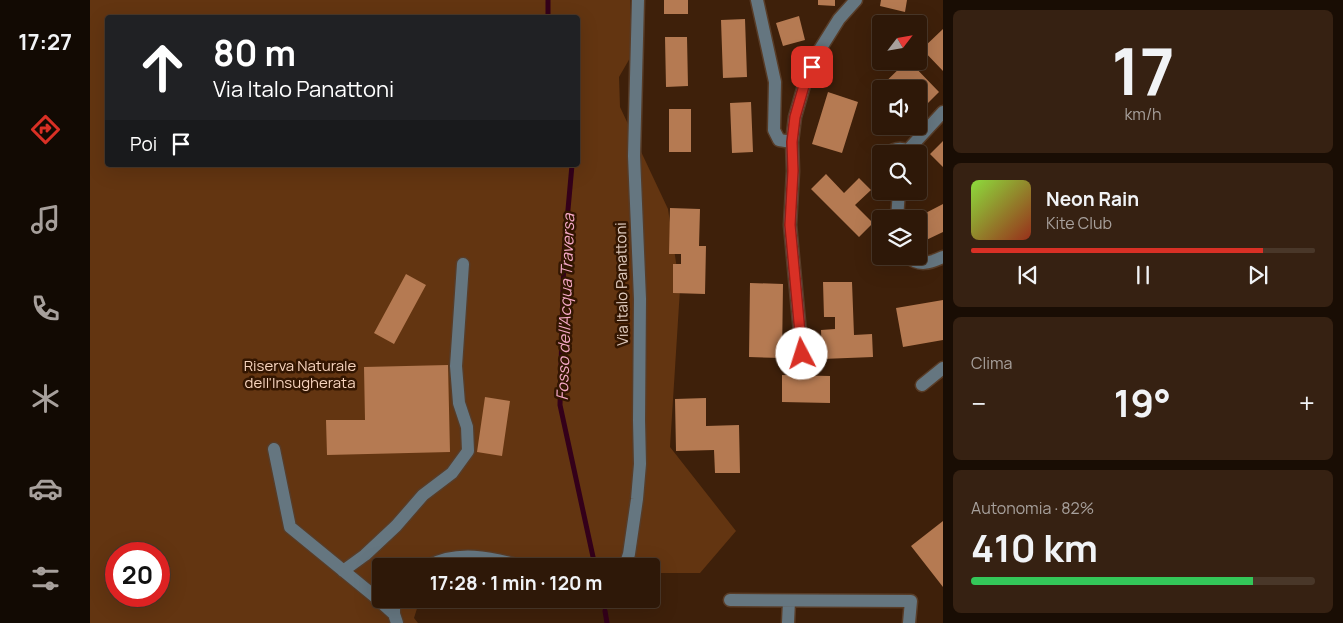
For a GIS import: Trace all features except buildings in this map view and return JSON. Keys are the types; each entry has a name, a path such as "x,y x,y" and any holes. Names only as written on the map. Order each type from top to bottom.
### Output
{"street":[{"name":"Via Italo Panattoni","path":"628,558 638,499 640,464 640,299 634,156 638,0"},
{"path":"757,0 775,82 774,130 780,140 792,142"},
{"path":"802,354 790,225 793,171 792,142 795,117 805,82 819,51 839,19 856,0"},
{"path":"916,145 943,112"},
{"path":"927,262 943,257"},
{"path":"343,570 365,555 396,526 423,495 452,473 468,451 466,427 459,403 456,366 463,264"},
{"path":"922,385 943,368"},
{"path":"274,449 290,527 343,570 396,618"},
{"path":"449,558 468,556 484,558"},
{"path":"730,600 911,601 910,623"},
{"path":"788,623 789,601"}],"green space":[{"name":"Riserva Naturale dell'Insugherata","path":"90,0 630,0 630,58 619,77 620,107 668,209 680,289 670,447 736,531 700,573 660,573 660,558 372,558 372,608 417,608 414,618 418,623 90,623"}],"waterway":[{"name":"Fosso dell'Acqua Traversa","path":"548,0 548,15"},
{"name":"Fosso dell'Acqua Traversa","path":"572,167 564,254 560,405 593,558"},
{"name":"Fosso dell'Acqua Traversa","path":"605,611 607,623"}],"route":[{"path":"802,354 790,225 793,171 792,142 795,117 805,82 812,67"}]}
